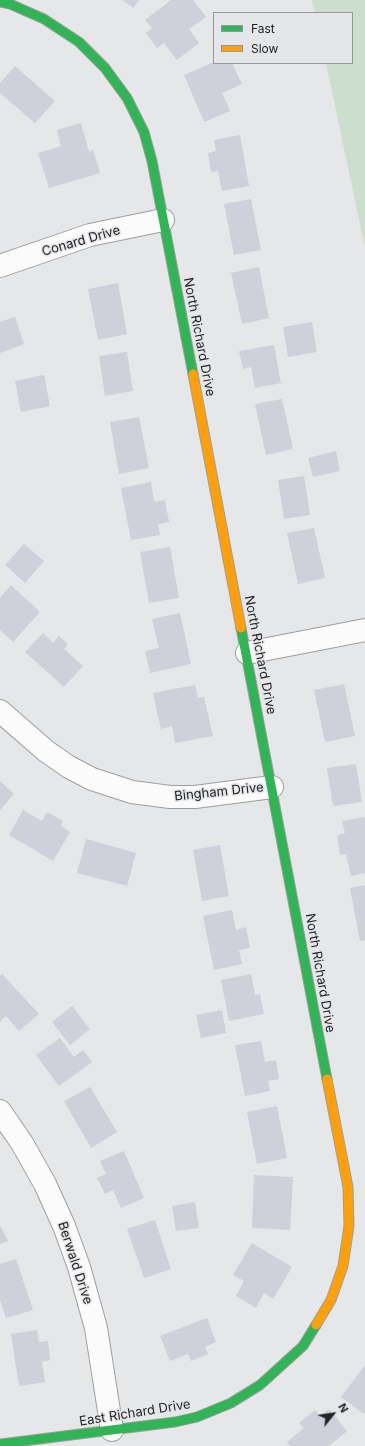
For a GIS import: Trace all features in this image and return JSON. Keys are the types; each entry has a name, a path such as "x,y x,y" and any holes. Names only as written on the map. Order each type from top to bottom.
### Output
{"street":[{"name":"North Richard Drive","path":"0,2 10,4 44,19 78,42 105,68 127,98 144,132 150,154 348,1186 349,1226 343,1266 331,1300 313,1329"},
{"name":"Conard Drive","path":"0,266 90,235 163,220"},
{"path":"246,653 365,630"},
{"name":"Bingham Drive","path":"0,711 46,751 68,767 92,779 132,792 170,797 195,797 272,787"},
{"name":"Berwald Drive","path":"0,1111 22,1143 44,1184 64,1226 80,1267 96,1328 112,1430"},
{"name":"East Richard Drive","path":"0,1444 176,1422 197,1417 232,1403 260,1385 303,1346 313,1329"}],"green space":[{"path":"312,0 365,0 365,248 326,64 353,64 353,12 315,12"}],"building":[{"path":"122,0 139,0 133,8"},
{"path":"171,0 193,0 206,17 189,29 199,43 177,60 164,43 157,48 146,33 152,28 145,20"},
{"path":"213,62 213,64 232,64 242,84 222,93 230,111 204,122 184,75"},
{"path":"15,66 55,101 35,123 0,93 0,83"},
{"path":"81,123 89,152 93,150 100,173 49,188 38,153 61,146 57,130"},
{"path":"240,135 249,186 222,191 218,171 211,172 208,153 216,151 214,140"},
{"path":"251,199 261,250 234,255 224,204"},
{"path":"259,267 269,318 242,324 231,273"},
{"path":"118,283 127,334 98,340 88,289"},
{"path":"15,317 24,344 0,353 0,322"},
{"path":"312,322 317,352 288,357 283,327"},
{"path":"274,345 281,383 255,388 251,367 243,369 239,351"},
{"path":"127,352 133,391 105,396 99,356"},
{"path":"44,375 50,406 21,412 15,381"},
{"path":"282,399 293,449 266,455 255,404"},
{"path":"139,417 149,468 119,474 110,422"},
{"path":"336,451 340,471 313,477 308,458"},
{"path":"304,476 310,515 284,519 278,480"},
{"path":"151,482 154,502 165,500 169,522 158,524 160,535 131,540 121,488"},
{"path":"314,528 325,578 298,584 287,533"},
{"path":"24,544 44,561 25,583 5,565"},
{"path":"170,547 179,598 149,603 140,552"},
{"path":"11,585 40,612 13,642 0,630 0,598"},
{"path":"180,613 191,664 150,673 145,651 159,648 152,619"},
{"path":"43,633 53,643 59,636 68,644 64,649 83,666 64,687 25,652"},
{"path":"344,684 355,736 325,742 314,690"},
{"path":"195,685 198,698 204,697 213,736 175,743 172,726 161,729 153,693"},
{"path":"356,764 362,802 333,806 327,768"},
{"path":"0,781 14,794 0,810"},
{"path":"23,810 42,821 47,812 63,821 61,826 70,832 53,861 9,835"},
{"path":"365,817 365,873 351,876 346,854 340,855 337,835 345,833 342,821"},
{"path":"86,839 136,853 127,886 77,873"},
{"path":"220,845 229,896 202,901 193,850"},
{"path":"365,885 365,940 360,941 350,888"},
{"path":"232,910 236,930 246,927 250,948 239,950 242,964 214,970 203,916"},
{"path":"2,974 39,1014 19,1031 6,1016 0,1022 0,976"},
{"path":"251,974 255,995 260,994 264,1014 229,1021 221,980"},
{"path":"72,1006 90,1029 70,1045 52,1022"},
{"path":"222,1010 226,1033 201,1038 196,1015"},
{"path":"60,1038 74,1057 83,1050 92,1062 59,1086 36,1055"},
{"path":"261,1041 265,1062 276,1060 279,1079 268,1081 270,1091 245,1096 235,1045"},
{"path":"90,1087 117,1132 91,1148 64,1101"},
{"path":"277,1106 287,1158 257,1164 247,1112"},
{"path":"124,1151 144,1198 121,1208 113,1190 105,1194 97,1178 106,1174 100,1161"},
{"path":"254,1175 293,1177 290,1230 252,1228"},
{"path":"195,1202 199,1228 176,1231 172,1206"},
{"path":"155,1220 171,1269 144,1278 127,1229"},
{"path":"0,1225 8,1241 0,1244"},
{"path":"252,1243 292,1267 273,1299 264,1293 256,1308 236,1296 244,1281 233,1275"},
{"path":"16,1259 33,1310 6,1318 0,1300 0,1264"},
{"path":"207,1318 216,1342 205,1347 208,1354 191,1361 188,1354 170,1361 160,1336"},
{"path":"37,1330 39,1342 48,1341 50,1360 42,1362 45,1382 19,1386 11,1334"},
{"path":"365,1365 365,1412 364,1414 341,1397"},
{"path":"329,1409 347,1431 329,1446 290,1446 287,1442 304,1428 299,1423 315,1410 320,1416"}],"traffic: fast":[{"path":"0,2 10,4 44,19 79,42 105,68 127,98 144,132 152,161 193,374"},
{"path":"241,628 327,1079"},
{"path":"0,1444 175,1422 197,1417 231,1403 260,1385 303,1346 316,1325"}],"traffic: slow":[{"path":"193,374 241,628"},
{"path":"316,1325 331,1300 343,1266 349,1226 348,1187 327,1079"}]}
